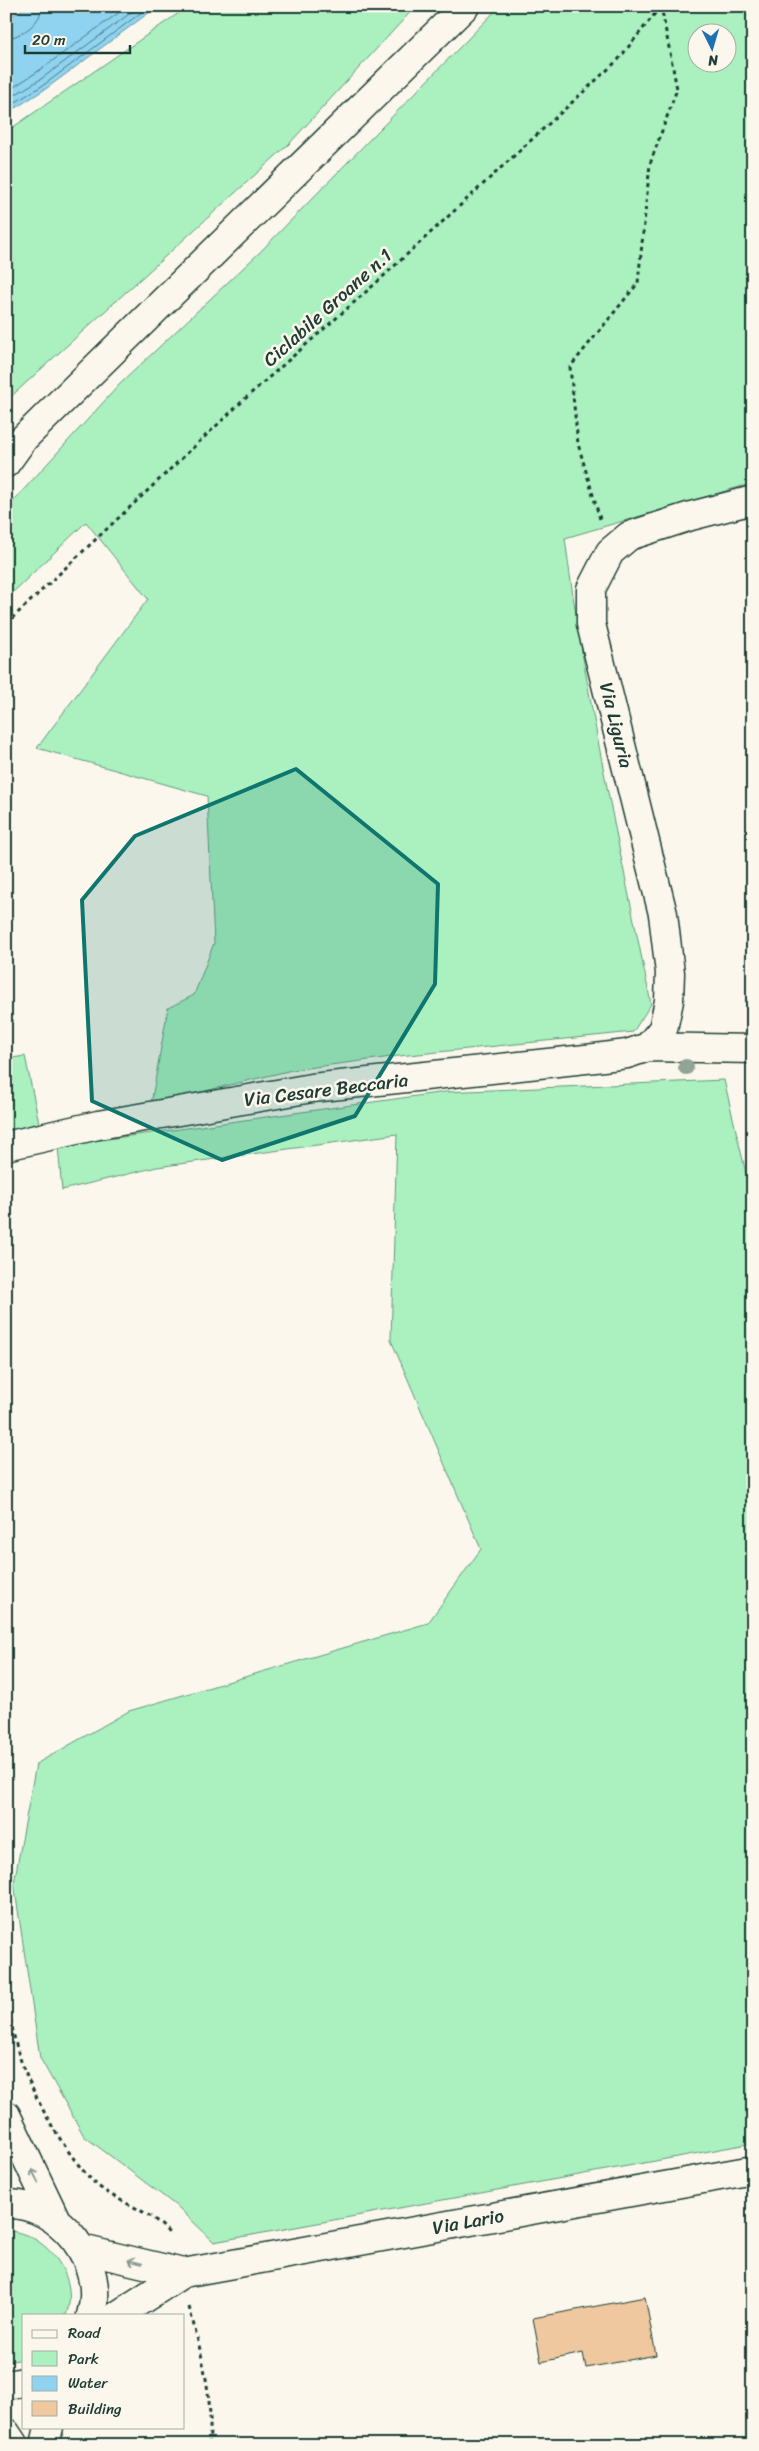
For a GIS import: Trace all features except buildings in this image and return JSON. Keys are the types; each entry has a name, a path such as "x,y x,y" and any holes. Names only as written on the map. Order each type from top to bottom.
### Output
{"street":[{"path":"6,463 15,444 465,6"},
{"name":"Via Liguria","path":"648,1047 663,1028 669,1000 670,973 663,914 591,624 590,589 610,552 629,536 753,500"},
{"name":"Via Cesare Beccaria","path":"6,1146 185,1109 312,1088 595,1058 627,1054 648,1047 753,1049"},
{"path":"6,2115 56,2220"},
{"name":"Via Lario","path":"120,2314 183,2273 753,2170"},
{"path":"6,2204 35,2209 56,2220 71,2234 81,2249 93,2278 91,2314"},
{"name":"Via Lario","path":"81,2249 183,2273"},
{"path":"6,2385 22,2382"},
{"path":"45,2445 49,2428"},
{"path":"6,2433 14,2445"}],"path":[{"path":"610,552 578,444 570,367 638,283 650,164 677,89 661,6"},
{"name":"Ciclabile Groane n.1","path":"6,624 249,395 376,283 618,60 661,6"},
{"path":"6,1996 19,2056 46,2117 82,2168 96,2184 115,2198 149,2214 163,2226 173,2239 204,2363 210,2401 209,2445"}],"highlighted area":[{"path":"296,769 438,884 435,984 355,1116 222,1160 92,1101 82,900 135,836"}],"green space":[{"path":"189,6 416,6 289,144 6,401 6,132"},
{"path":"500,6 753,6 753,483 565,538 593,713 651,1004 633,1032 399,1056 292,1070 151,1104 168,1008 194,995 214,943 207,796 37,748 148,599 86,522 6,599 6,509 120,384 260,252"},
{"path":"25,1056 39,1123 6,1131 6,1059"},
{"path":"724,1080 753,1203 753,2143 214,2242 179,2208 84,2136 40,2058 14,1883 36,1764 129,1711 428,1623 481,1549 391,1340 397,1134 157,1167 62,1190 58,1146 445,1092"},
{"path":"6,2231 20,2233 34,2239 46,2248 64,2272 69,2300 66,2314 22,2314 22,2359 6,2362"}],"water":[{"path":"27,6 158,6 47,88 6,114 6,20"}]}
